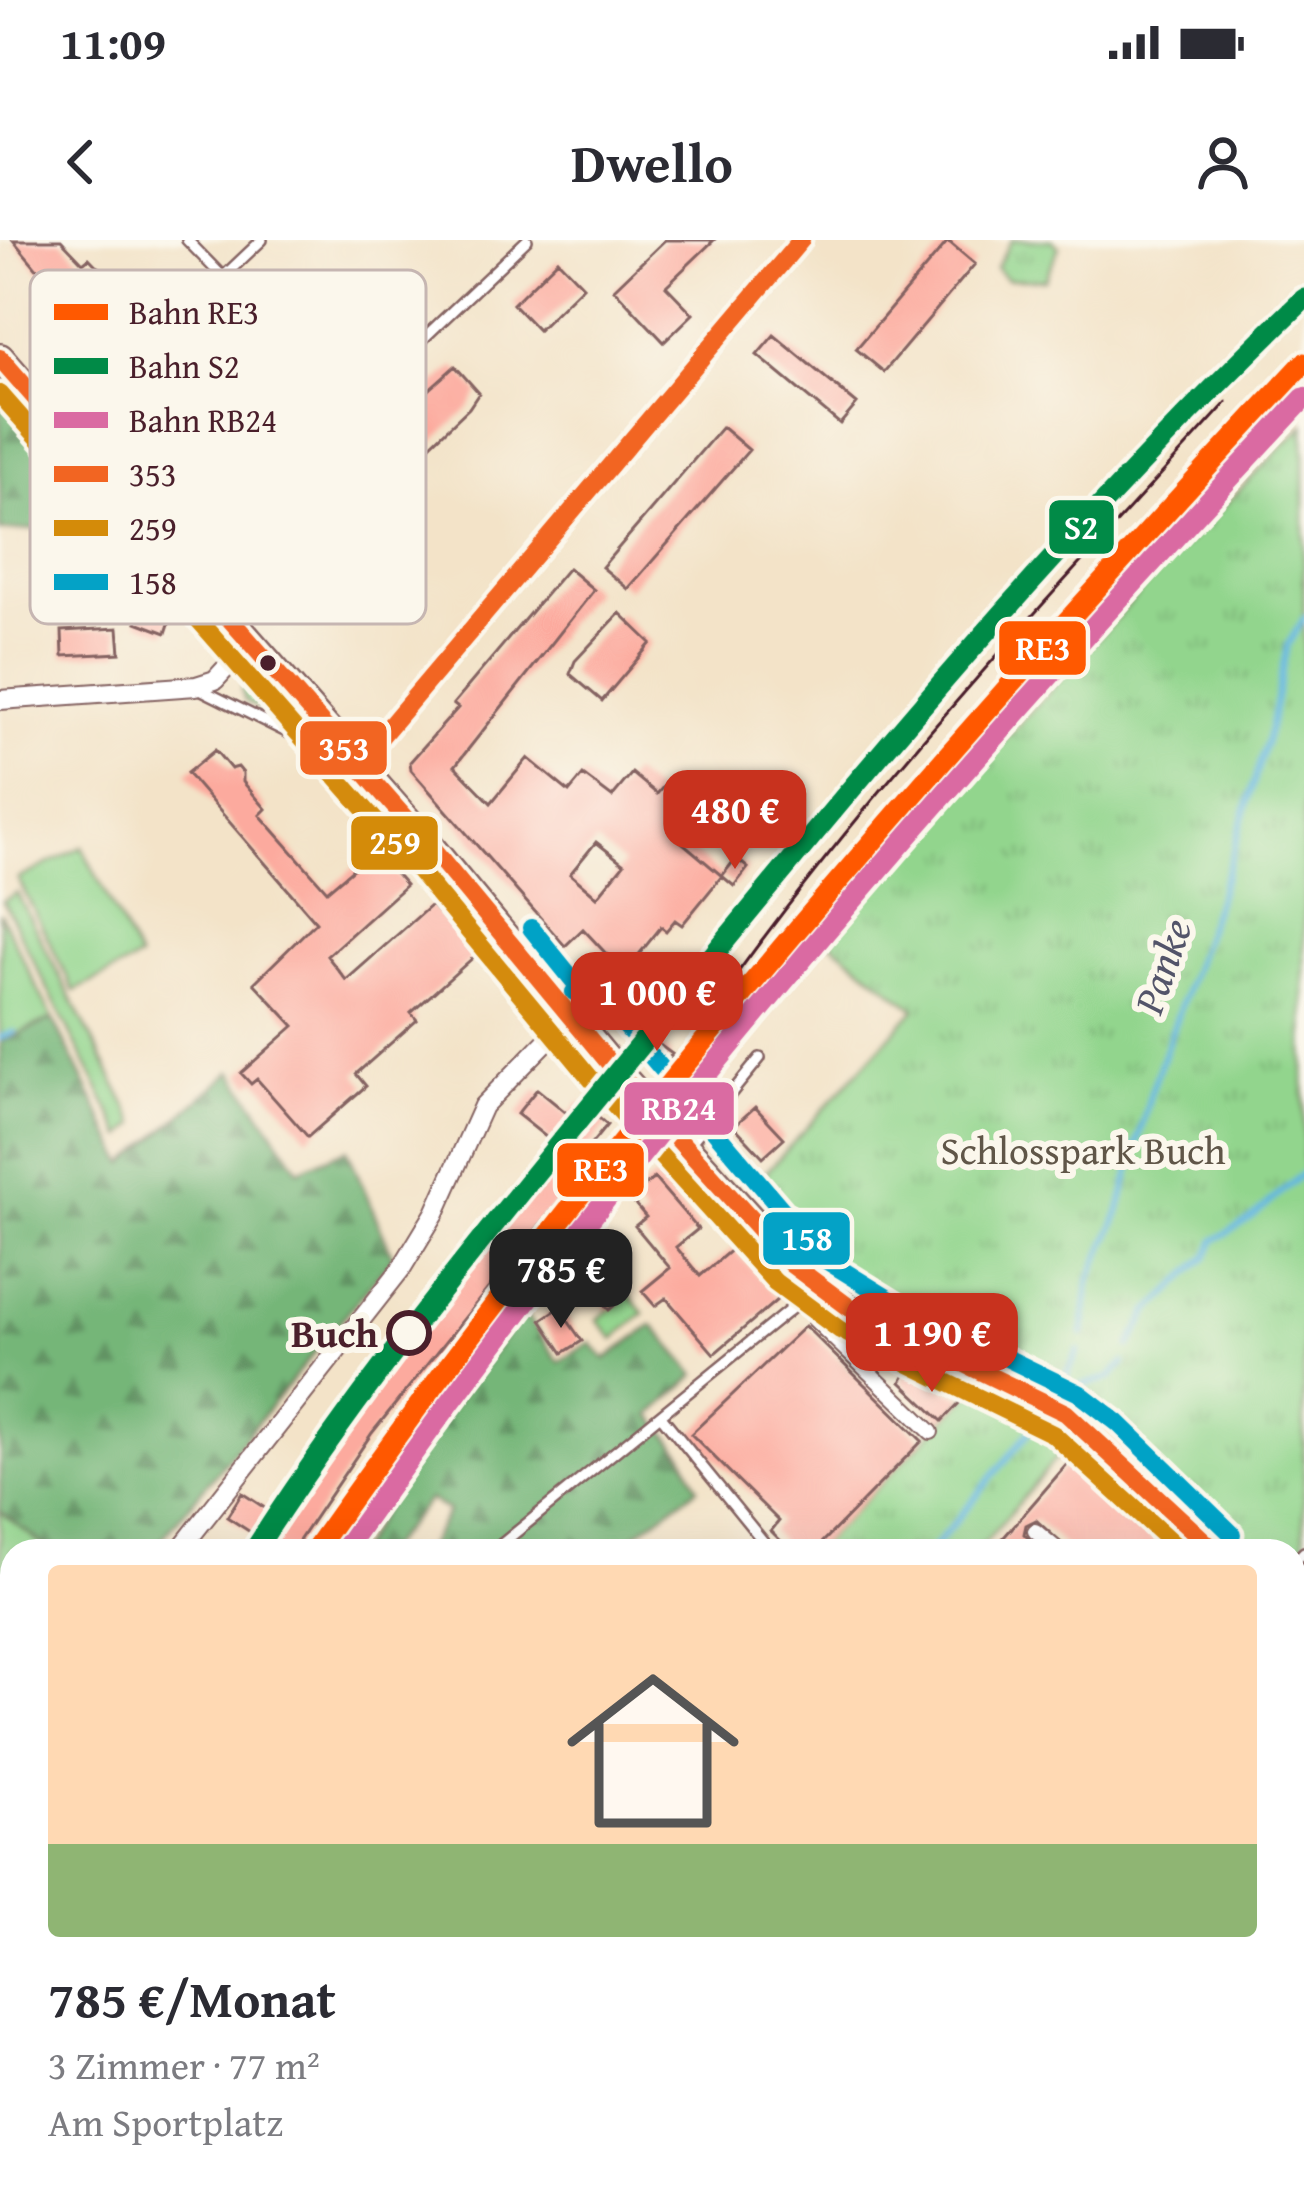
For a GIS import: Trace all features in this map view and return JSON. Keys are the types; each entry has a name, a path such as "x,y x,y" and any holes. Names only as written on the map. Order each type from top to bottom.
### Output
{"main road":[{"path":"0,358 30,393"},
{"path":"231,624 768,1238 827,1293 1066,1413 1101,1440 1184,1539"}],"street":[{"path":"356,766 801,240"},
{"path":"0,700 196,686 215,680 248,644"},
{"path":"188,1539 401,1270 496,1090 572,1016 587,1018 760,1216 768,1238"},
{"path":"827,1293 814,1320 931,1432"},
{"path":"1035,1531 1045,1539"}],"lane":[{"path":"188,240 218,270"},
{"path":"230,270 262,240"},
{"path":"426,336 527,240"},
{"path":"196,686 356,766"},
{"path":"693,1140 760,1058"},
{"path":"509,1539 827,1293"},
{"path":"662,1417 761,1539"}],"green space":[{"path":"1012,240 1052,240 1059,247 1045,279 1007,279 996,268"},
{"path":"0,397 30,433 30,529 0,531"},
{"name":"Schlosspark Buch","path":"1304,425 1304,1539 1234,1539 1079,1395 848,1279 759,1180 915,1009 830,942 869,888 1164,566"},
{"path":"247,680 260,680 312,738 245,701 241,689"},
{"path":"82,847 139,959 74,991 18,879"},
{"path":"17,893 136,1124 123,1137 3,901"},
{"path":"0,913 53,1019 0,1042"},
{"path":"53,1019 125,1164 232,1071 299,1170 347,1149 393,1257 162,1539 36,1539 0,1511 0,1042"},
{"path":"628,1294 644,1313 614,1339 597,1320"},
{"path":"523,1311 559,1362 590,1343 606,1359 653,1325 696,1375 651,1415 682,1453 698,1488 629,1539 433,1539 448,1511 429,1499 395,1539 365,1539 416,1455"},
{"path":"978,1386 1058,1429 1070,1442 988,1539 826,1539"},
{"path":"0,1511 36,1539 0,1539"}],"building":[{"path":"13,240 61,240 83,263 89,258 101,270 38,270"},
{"path":"665,240 714,240 666,286 693,314 664,342 614,289"},
{"path":"948,241 975,264 884,372 856,349"},
{"path":"558,260 583,286 538,330 513,304"},
{"path":"774,335 857,404 840,424 757,355"},
{"path":"455,366 479,393 426,449 426,392"},
{"path":"722,427 749,450 628,589 602,567"},
{"path":"568,568 594,590 455,766 491,803 528,758 569,792 583,775 612,797 632,773 657,794 668,781 682,793 675,802 688,812 671,833 722,876 682,925 675,920 666,931 661,927 627,969 655,995 636,1014 616,996 612,1000 592,978 612,960 583,929 565,946 411,770 410,762 458,708 453,704","holes":["596,842 624,864 597,897 570,874"]},
{"path":"620,613 651,643 602,701 570,674 575,661"},
{"path":"142,624 169,624 166,633"},
{"path":"118,628 120,653 63,656 62,631"},
{"path":"215,750 231,769 238,767 243,773 243,782 266,809 260,815 327,891 375,850 406,885 327,956 346,980 431,905 476,955 411,1013 417,1020 356,1074 366,1086 308,1137 257,1079 251,1084 241,1073 294,1026 254,983 316,922 187,773"},
{"path":"736,858 748,868 734,886 722,876"},
{"path":"654,1041 672,1054 660,1068 643,1055"},
{"path":"537,1089 569,1115 580,1102 607,1125 561,1181 569,1188 372,1433 300,1539 261,1539 227,1517 242,1493 280,1518 391,1362 561,1149 517,1114"},
{"path":"755,1107 784,1138 763,1157 734,1126"},
{"path":"654,1178 698,1229 676,1247 700,1276 733,1248 778,1299 714,1354 666,1298 655,1306 642,1291 670,1268 635,1226 646,1217 630,1198"},
{"path":"611,1274 628,1294 609,1310 592,1291"},
{"path":"559,1308 582,1341 563,1353 541,1320"},
{"path":"805,1326 922,1441 826,1539 779,1539 771,1531 779,1521 691,1434"},
{"path":"908,1370 964,1398 942,1421 901,1382"},
{"path":"1069,1462 1151,1539 1057,1539 1036,1520 1026,1525 1024,1534 1029,1539 1002,1539"}],"waterway":[{"name":"Panke","path":"1083,1334 1089,1282 1119,1213 1150,1095 1231,859 1270,728 1287,646 1304,618"},
{"path":"0,1038 14,1032"},
{"path":"1130,1346 1148,1313 1208,1255 1215,1240 1252,1218 1304,1172"},
{"name":"Panke","path":"1057,1397 1078,1351"},
{"path":"1064,1390 1110,1378 1124,1363"},
{"name":"Panke","path":"941,1539 1044,1414"}],"tram line":[{"path":"681,1053 807,881 874,799 1012,638 1227,402"},
{"path":"657,1023 747,934"}],"railway":[{"path":"677,1098 846,890 1304,382"},
{"path":"338,1539 405,1443 646,1138"}],"rail line":[{"name":"S2","path":"262,1539 348,1414 448,1282 812,836 1050,561 1304,299"},
{"name":"RE3","path":"323,1539 544,1241 788,940 1043,648 1304,363"},
{"name":"RB24","path":"352,1539 566,1250 803,958 1050,675 1304,398"}],"transit line":[{"name":"353","path":"356,766 801,240"},
{"name":"353","path":"0,358 30,392"},
{"name":"259","path":"0,394 30,428"},
{"name":"259","path":"202,624 408,858 592,1080 775,1282 840,1330 1053,1434 1168,1539"},
{"name":"353","path":"234,624 426,842 610,1064 791,1264 850,1308 1066,1413 1202,1539"},
{"name":"158","path":"531,928 590,1001"},
{"name":"158","path":"574,992 605,1002 824,1259 905,1309 1079,1393 1118,1423 1232,1534"}],"place":[{"name":"Buch","path":"409,1333"}]}
